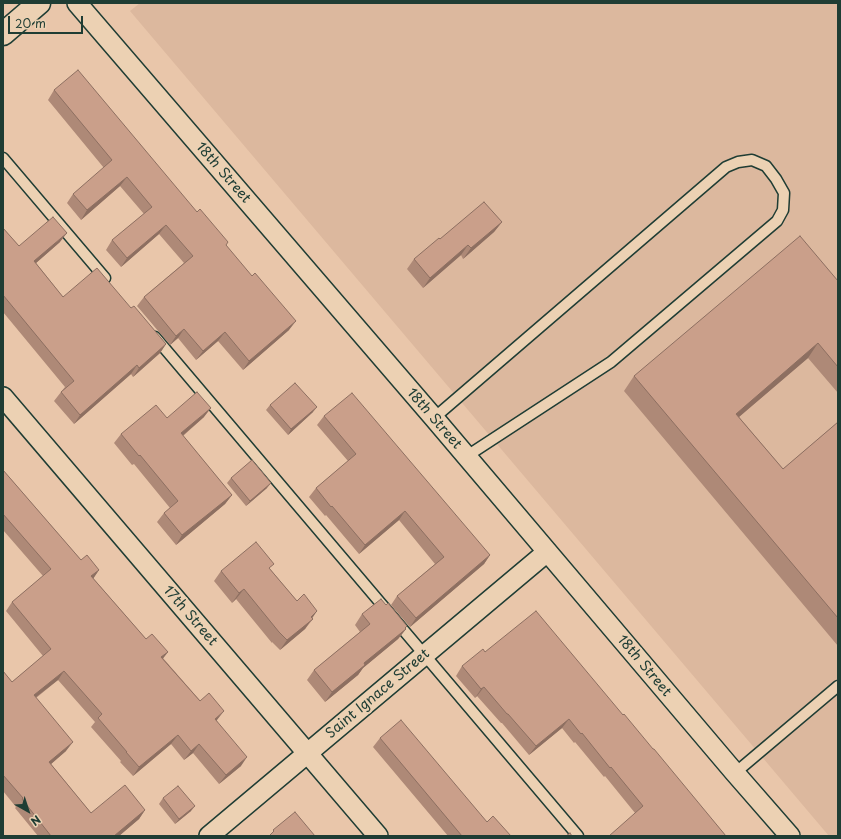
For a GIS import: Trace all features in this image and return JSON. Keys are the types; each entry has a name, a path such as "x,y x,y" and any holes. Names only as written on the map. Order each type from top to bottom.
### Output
{"main road":[{"path":"3,34 39,3"}],"street":[{"name":"18th Street","path":"77,3 467,456 547,552 790,836"},
{"name":"17th Street","path":"3,397 378,836"},
{"name":"Saint Ignace Street","path":"209,836 547,552"}],"lane":[{"path":"3,158 111,285"},
{"path":"434,418 726,167 738,162 752,160 766,166 784,193 783,210 777,221 611,362 467,456"},
{"path":"147,328 578,836"},
{"path":"735,773 838,686"}],"shaded area":[{"path":"140,3 838,3 838,836 829,836 130,11"}],"building":[{"path":"78,70 197,212 200,209 228,242 226,245 252,276 255,273 296,321 249,361 225,332 203,351 184,329 176,336 144,297 193,256 166,225 127,258 112,240 152,207 127,177 87,210 73,194 112,160 54,90"},
{"path":"484,202 502,222 471,248 468,245 430,278 414,259"},
{"path":"53,217 67,233 34,261 63,297 97,268 131,308 134,306 166,344 139,368 137,365 80,415 61,392 74,381 3,295 3,228 19,246"},
{"path":"800,236 838,281 838,367 818,343 736,414 783,469 838,422 838,618 634,376"},
{"path":"295,383 317,407 291,429 270,405"},
{"path":"197,392 211,408 181,433 232,495 182,535 164,513 178,501 121,434 156,405 167,418"},
{"path":"352,393 490,555 416,618 397,596 444,557 405,511 365,545 316,488 356,454 324,416"},
{"path":"252,460 271,483 250,501 231,478"},
{"path":"3,470 81,560 87,555 99,570 91,576 146,639 152,634 168,652 161,657 200,701 209,693 224,711 215,719 247,757 226,775 199,744 191,751 178,735 139,767 98,718 102,714 64,671 34,695 73,742 49,762 91,813 125,785 145,810 114,836 51,836 22,799 23,798 3,775 3,671 12,682 51,649 12,602 51,569 3,514"},
{"path":"256,542 274,564 269,568 297,601 304,594 317,611 311,617 313,619 287,640 244,589 239,593 221,571"},
{"path":"381,599 386,605 388,603 407,626 405,628 406,629 364,663 365,665 332,692 314,670 370,624 362,614"},
{"path":"536,611 726,836 609,836 643,806 582,733 581,734 569,719 536,746 484,687 481,689 462,666 483,649 485,652"},
{"path":"401,720 487,822 493,816 511,836 462,836 380,738"},
{"path":"178,786 195,806 179,819 163,798"},
{"path":"295,812 315,836 269,836 274,831 273,830"}]}
